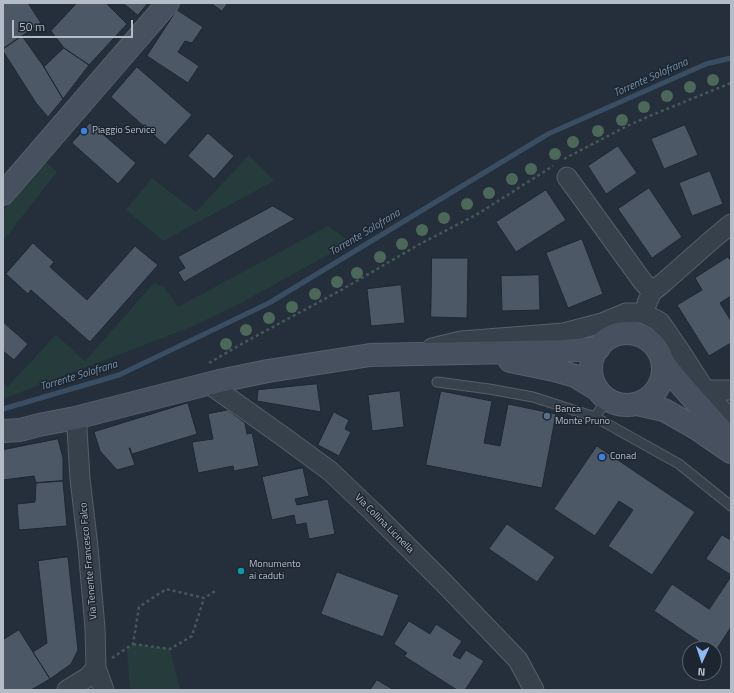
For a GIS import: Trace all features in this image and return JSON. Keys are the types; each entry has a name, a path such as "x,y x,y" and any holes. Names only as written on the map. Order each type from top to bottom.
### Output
{"main road":[{"path":"3,194 168,3"},
{"path":"603,394 593,380 592,367 594,356 608,339 624,334 639,336 654,346 660,354 663,374 658,388 646,399 637,404"},
{"path":"9,433 75,418 208,374 268,371 370,354 563,351 601,346"},
{"path":"476,353 575,376 613,402 624,405 637,404 664,410 696,428 731,452"},
{"path":"662,363 731,441"}],"street":[{"path":"560,168 643,282 652,292"},
{"path":"601,346 614,324 634,313 652,292 731,224"},
{"path":"417,353 461,341 564,333 634,313 660,322 705,390 731,421"},
{"path":"662,363 680,351"},
{"name":"Via Collina Licinella","path":"208,374 281,435 330,471 389,528 518,660 534,690"},
{"path":"705,390 731,390"},
{"name":"Via Tenente Francesco Falco","path":"75,418 95,628 96,668 104,690"},
{"path":"67,690 88,677 96,668"}],"lane":[{"path":"437,382 490,388 533,397 595,418 679,464 731,506"},
{"path":"595,418 603,394"}],"path":[{"path":"208,374 245,342 560,168 627,126 731,83"},
{"path":"133,644 139,607 166,589 204,598"},
{"path":"96,668 133,644 170,649 192,636 204,598 217,590"}],"green space":[{"path":"249,155 274,181 163,241 126,210 152,178 196,212"},
{"path":"46,162 57,172 3,241 3,211"},
{"path":"328,226 351,242 241,303 191,327 3,399 3,382 8,386 56,335 85,361 154,283 164,287 178,307"},
{"path":"133,644 170,649 180,690 130,690 127,650"}],"building":[{"path":"3,3 28,3 41,23 3,49"},
{"path":"77,3 106,3 127,24 89,65 64,48 51,31"},
{"path":"123,3 148,3 138,15"},
{"path":"211,3 228,3 222,11"},
{"path":"177,10 203,27 192,43 185,41 178,52 199,66 188,83 147,56"},
{"path":"22,36 44,67 63,99 48,117 36,103 3,51 3,49"},
{"path":"64,48 89,65 63,99 44,67"},
{"path":"137,67 192,115 165,145 111,97"},
{"path":"90,123 136,163 118,184 72,143"},
{"path":"685,125 698,155 664,169 651,139"},
{"path":"208,133 234,156 214,179 188,156"},
{"path":"618,146 637,173 606,194 588,166"},
{"path":"710,171 723,204 692,216 679,183"},
{"path":"649,188 682,237 652,258 618,209"},
{"path":"546,190 566,220 516,252 496,222"},
{"path":"273,206 295,219 184,282 178,272 185,268 178,257"},
{"path":"582,239 603,294 568,308 546,253"},
{"path":"33,243 54,262 50,267 87,300 135,246 158,265 90,342 31,290 28,294 6,274"},
{"path":"728,257 731,261 731,296 720,303 731,321 731,343 709,356 677,305 702,290 695,278"},
{"path":"432,258 468,258 467,318 431,317"},
{"path":"539,275 540,310 502,311 501,276"},
{"path":"401,285 405,323 371,326 367,289"},
{"path":"3,322 28,344 14,360 3,351"},
{"path":"317,384 321,412 257,401 258,390"},
{"path":"400,391 404,427 372,431 368,395"},
{"path":"441,391 492,401 484,443 500,446 508,404 556,414 542,488 426,465"},
{"path":"188,403 197,434 132,454 129,448 135,465 117,470 100,451 94,432"},
{"path":"228,410 245,423 247,434 252,433 259,466 234,471 233,466 198,473 192,442 213,439 208,414"},
{"path":"334,412 349,420 345,429 351,432 339,456 318,445"},
{"path":"58,439 63,458 63,481 36,483 34,476 3,480 3,450"},
{"path":"597,446 695,512 652,575 608,546 633,510 619,501 595,536 554,509"},
{"path":"303,468 309,496 295,499 297,505 328,499 335,534 309,539 306,523 296,525 294,515 272,520 262,477"},
{"path":"63,481 67,526 19,530 17,504 35,502 36,483"},
{"path":"507,524 555,557 537,582 489,549"},
{"path":"722,535 731,540 731,575 706,559"},
{"path":"68,557 78,650 71,664 50,679 33,652 47,643 38,561"},
{"path":"337,572 399,595 383,637 321,614"},
{"path":"731,577 731,627 722,641 698,641 654,611 672,584 709,609"},
{"path":"409,621 430,634 436,624 462,641 453,655 460,659 466,650 484,661 465,690 457,690 404,656 407,653 394,644"},
{"path":"19,630 50,679 31,690 3,690 3,640"},
{"path":"377,680 394,690 370,690"}],"waterway":[{"name":"Torrente Solofrana","path":"3,409 119,375 269,303 548,134 706,64 731,58"}],"place":[{"name":"Piaggio Service","path":"84,131"},
{"name":"Banca Monte Pruno","path":"547,416"},
{"name":"Conad","path":"602,457"},
{"name":"Monumento ai caduti","path":"241,571"}]}
